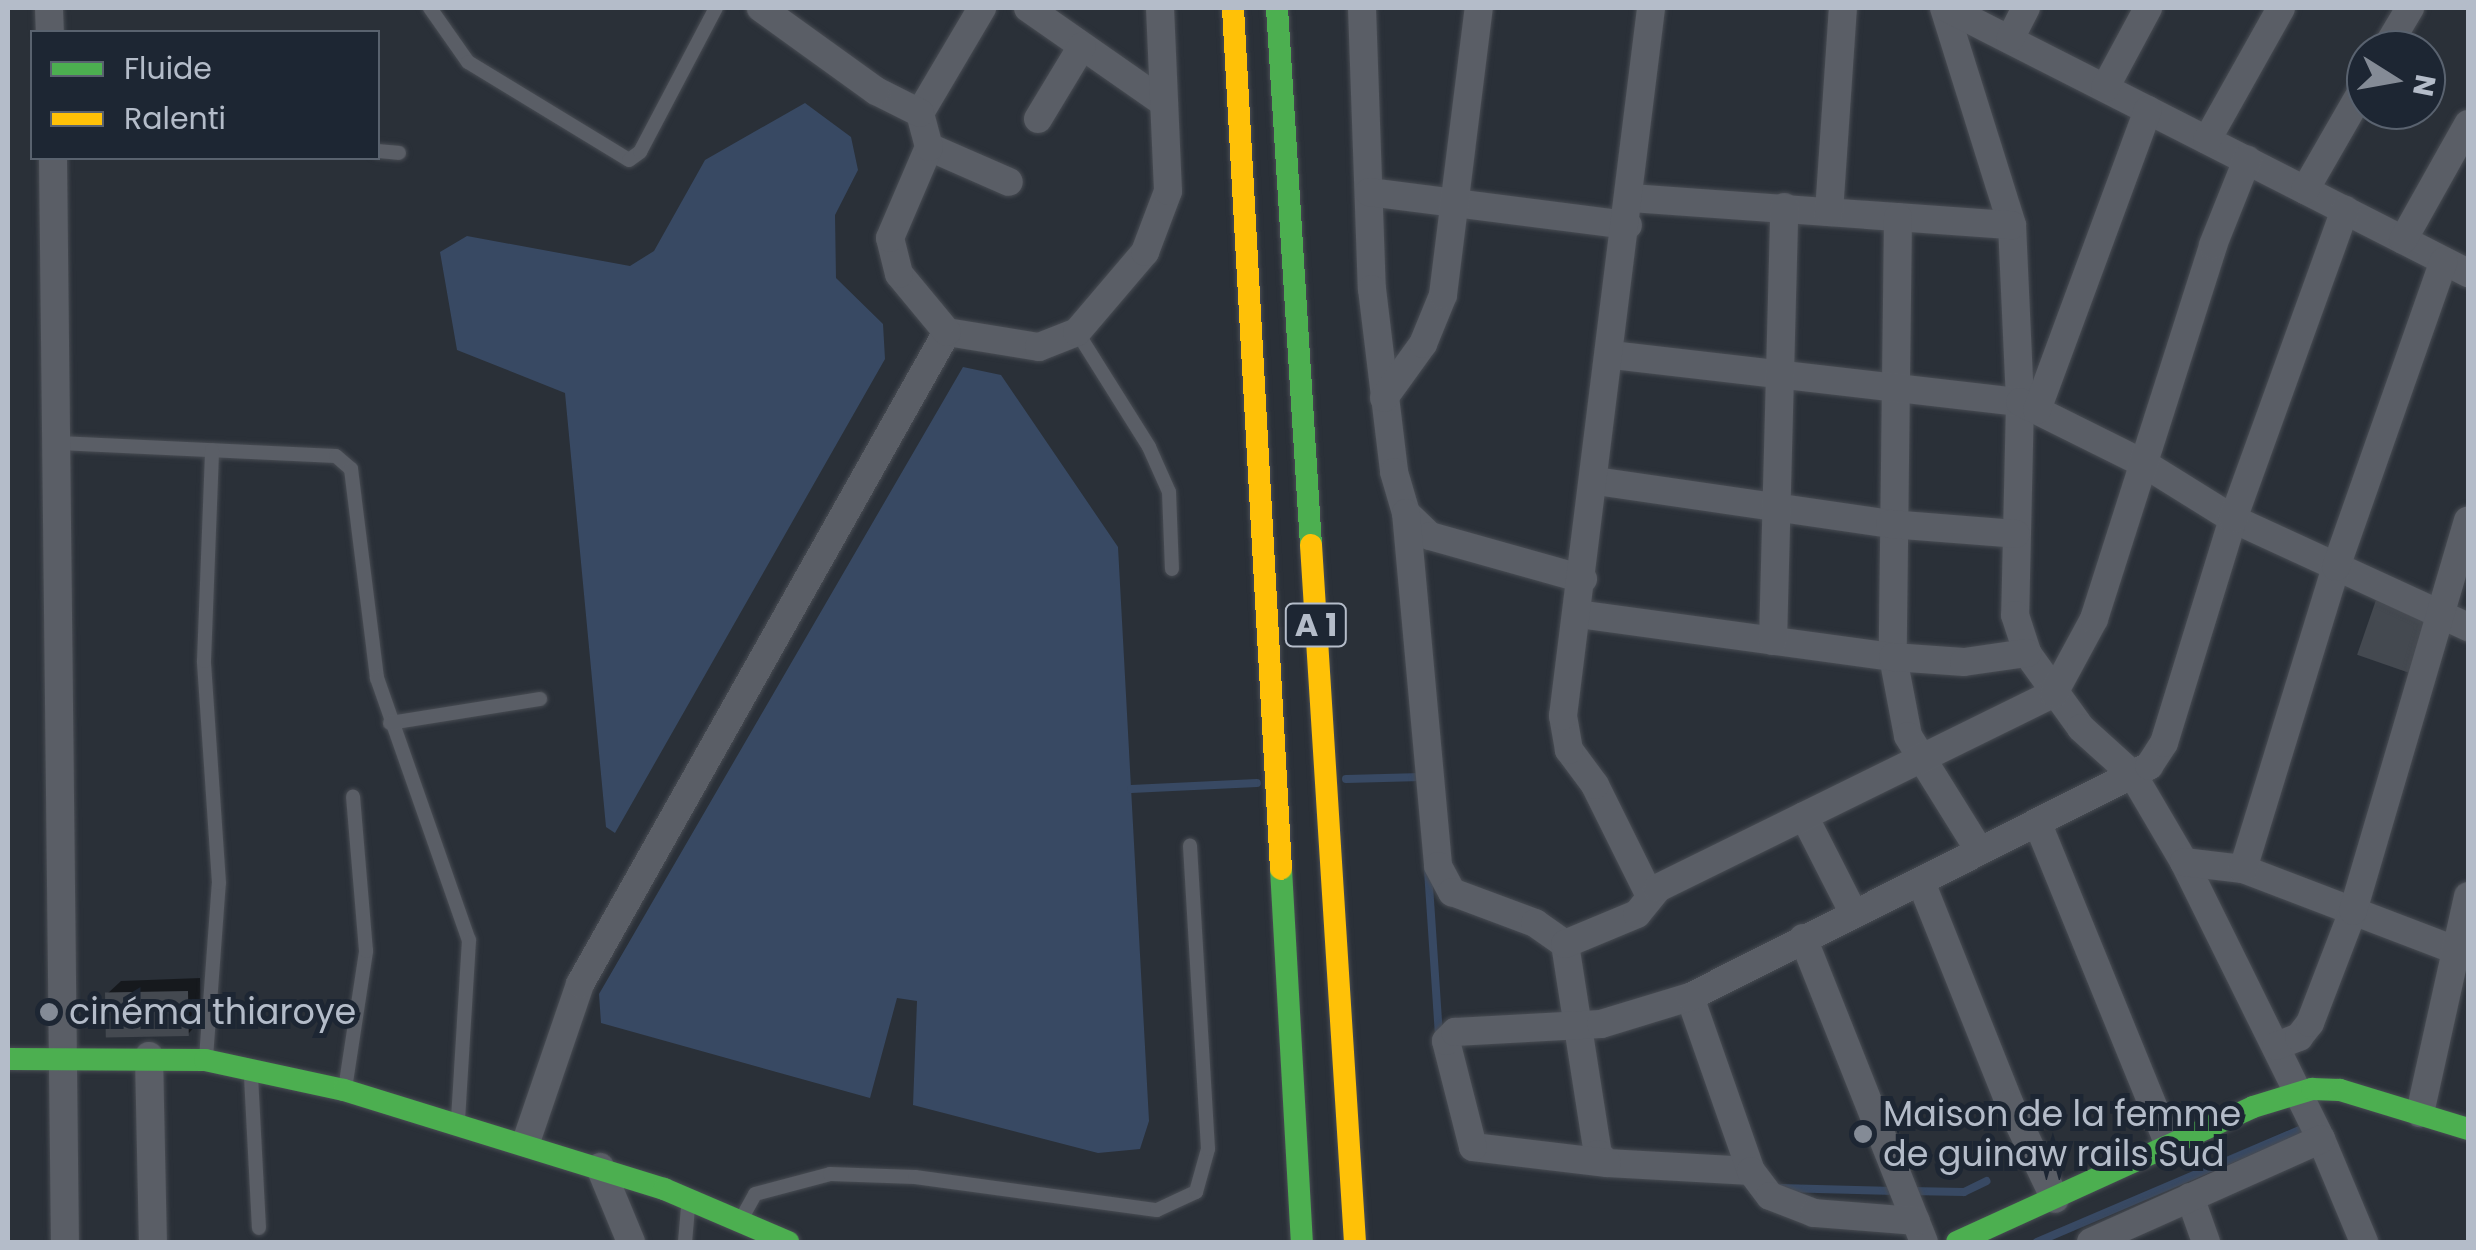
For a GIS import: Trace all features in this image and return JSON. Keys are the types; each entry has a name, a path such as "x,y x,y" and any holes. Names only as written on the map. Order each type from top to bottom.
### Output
{"main road":[{"name":"A 1","path":"1233,8 1302,1242"},
{"name":"A 1","path":"1276,8 1355,1242"},
{"path":"8,1059 150,1056 206,1060 344,1090 600,1167 689,1198 788,1242"},
{"path":"1958,1242 2169,1145 2298,1092 2340,1090 2468,1129"}],"street":[{"path":"761,8 801,18 876,91 920,113"},
{"path":"982,8 920,113 929,147 890,238 899,274 946,332 1040,347 1076,332 1145,252 1168,191 1160,8"},
{"path":"1028,8 1164,104"},
{"path":"1362,8 1369,192 1384,398 1406,514 1438,866 1452,892 1535,923 1565,944 1598,1154 1607,1162"},
{"path":"1384,398 1423,344 1443,295 1458,203 1479,8"},
{"path":"1649,894 1595,785 1569,750 1562,716 1630,212 1651,8"},
{"path":"1830,212 1843,8"},
{"path":"1946,8 2456,267 2336,567 2243,869"},
{"path":"1946,8 2012,226 2028,406 2016,534 2015,614 2027,653 2054,692 2133,775 2184,862 2321,1139 2364,1242"},
{"path":"2010,39 2026,8"},
{"path":"2105,88 2148,8"},
{"path":"2207,140 2281,8"},
{"path":"2397,30 2410,8"},
{"path":"1038,119 1082,46"},
{"path":"2028,406 2148,110"},
{"path":"2305,190 2346,119"},
{"path":"2403,240 2468,124"},
{"path":"929,147 1008,182"},
{"path":"52,160 64,1242"},
{"path":"1565,944 1637,914 1649,894 2054,692 2094,619 2247,160"},
{"path":"1369,192 1458,203 1630,212 1784,207 2012,226"},
{"path":"1772,641 1780,508 1778,374 1784,207"},
{"path":"1750,1171 1472,1148 1444,1050 1455,1032 1630,1017 1690,997 2133,775 2164,743 2233,519 2345,210"},
{"path":"1898,217 1890,524 1892,657 1908,736 1978,850"},
{"path":"526,1142 580,984 946,332"},
{"path":"1612,355 2028,406 2143,463 2233,519 2468,627"},
{"path":"1596,481 1890,524 2016,534"},
{"path":"1406,514 1430,536 1582,579"},
{"path":"2276,1046 2299,1037 2310,1023 2353,910 2436,615 2468,522"},
{"path":"1578,614 1892,657 1964,662 2027,653"},
{"path":"1804,816 1854,914"},
{"path":"2038,824 2169,1145"},
{"path":"2184,862 2243,869 2460,951"},
{"path":"1921,882 2010,1105 2055,1199"},
{"path":"2420,1113 2460,951 2468,896"},
{"path":"1803,938 1920,1232"},
{"path":"1690,997 1750,1171 1770,1196 1814,1213 1920,1232"},
{"path":"150,1056 153,1242"},
{"path":"2091,1242 2321,1139"},
{"path":"600,1167 631,1242"},
{"path":"2190,1197 2206,1242"}],"lane":[{"path":"430,8 468,62 629,160 640,152 716,8"},
{"path":"380,151 399,153"},
{"path":"1076,332 1149,446 1169,492 1172,569"},
{"path":"58,443 336,456 352,469 377,678 469,940 458,1123"},
{"path":"206,1060 218,883 204,661 212,450"},
{"path":"390,723 540,698"},
{"path":"344,1090 366,951 353,797"},
{"path":"740,1222 755,1194 830,1174 915,1178 1156,1210 1196,1192 1208,1149 1190,846"},
{"path":"251,1070 258,1228"},
{"path":"685,1242 689,1198"}],"water":[{"path":"805,103 851,137 858,170 835,215 836,278 883,324 885,359 615,833 606,827 565,393 457,350 440,252 467,236 630,266 654,251 705,160"},
{"path":"963,367 1001,375 1118,547 1149,1121 1140,1149 1098,1153 913,1105 917,1001 897,998 870,1098 601,1023 599,994"}],"building":[{"path":"2376,600 2430,619 2411,673 2357,655"},
{"path":"188,991 189,1036 106,1037 105,992"}],"waterway":[{"path":"1346,779 1422,777"},
{"path":"1131,789 1257,783"},
{"path":"1428,870 1439,1036"},
{"path":"2037,1242 2307,1127"},
{"path":"1909,1191 1964,1192 1987,1181"},
{"path":"1779,1188 1895,1191"}],"traffic: fast":[{"path":"1277,8 1311,545"},
{"path":"1281,869 1302,1242"},
{"path":"8,1059 205,1060 344,1090 664,1189 788,1242"},
{"path":"1957,1242 2253,1107 2312,1089 2340,1090 2468,1129"}],"traffic: slow":[{"path":"1233,8 1281,869"},
{"path":"1311,545 1355,1242"}],"place":[{"name":"cinéma thiaroye","path":"49,1012"},
{"name":"Maison de la femme de guinaw rails Sud","path":"1863,1134"}]}
